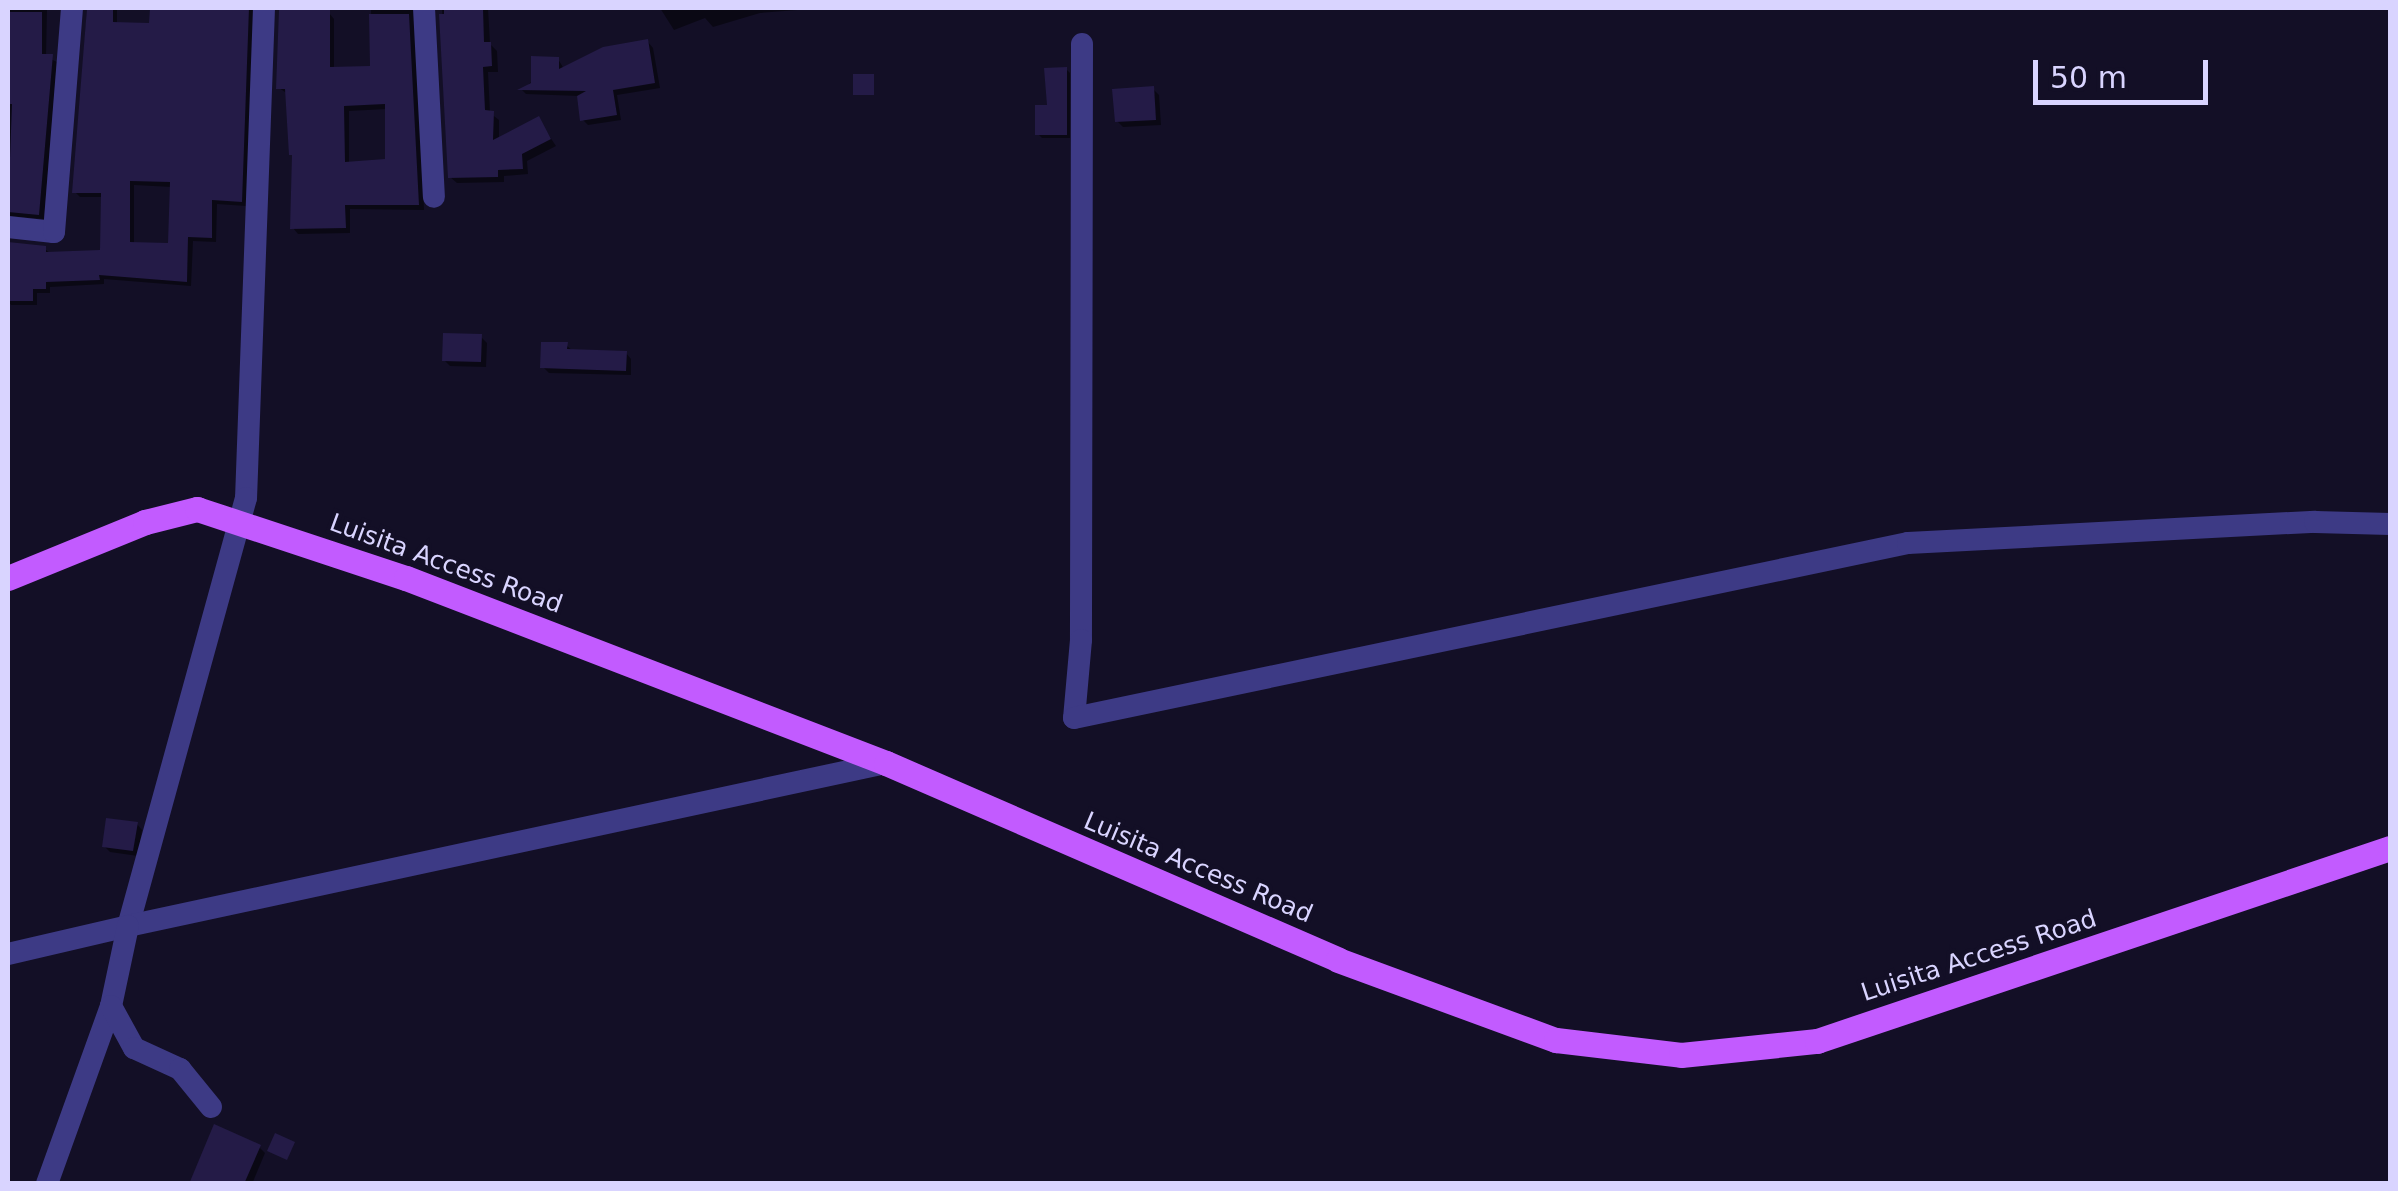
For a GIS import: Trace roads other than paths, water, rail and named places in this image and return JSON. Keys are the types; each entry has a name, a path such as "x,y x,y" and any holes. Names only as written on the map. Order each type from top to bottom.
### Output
{"main road":[{"name":"Luisita Access Road","path":"8,578 144,522 197,510 406,578 886,763 1092,856 1410,986 1556,1040 1680,1055 1817,1041 2390,848"}],"street":[{"path":"8,227 54,232 72,8"},
{"path":"46,1184 110,1006 128,926 241,525 258,286 264,8"},
{"path":"424,8 434,197"},
{"path":"1082,44 1081,640 1074,718 1908,543 2314,522 2390,524"},
{"path":"8,954 886,763"},
{"path":"110,1006 134,1048 180,1069 211,1107"}]}
